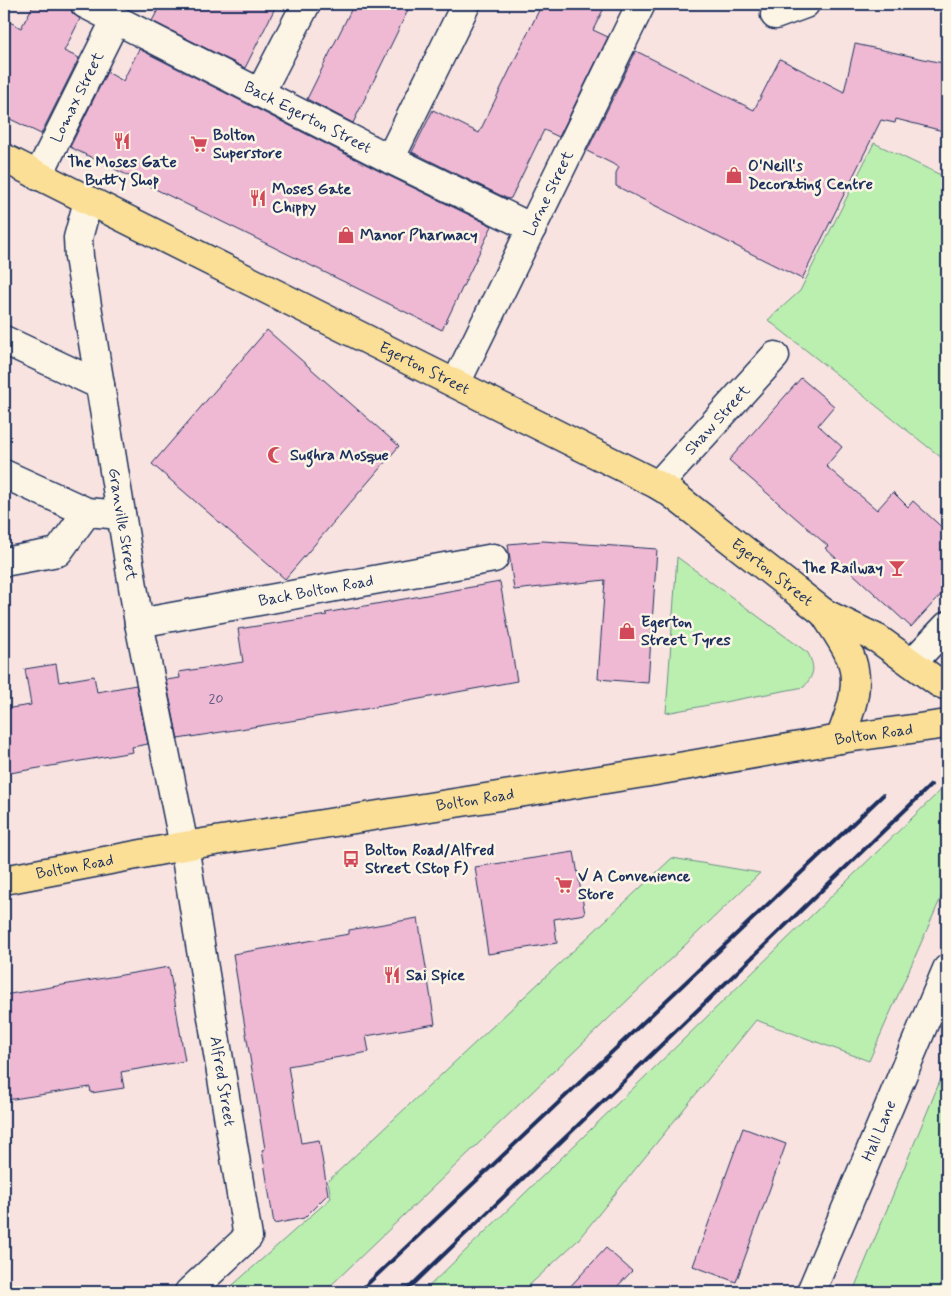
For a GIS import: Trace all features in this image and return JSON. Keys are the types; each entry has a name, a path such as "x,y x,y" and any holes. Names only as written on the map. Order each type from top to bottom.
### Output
{"main road":[{"name":"Egerton Street","path":"4,158 658,485 671,493 824,613 878,639 939,683 947,686"},
{"name":"Egerton Street","path":"824,613 851,658 855,681 852,708 840,739"},
{"name":"Bolton Road","path":"4,880 184,846 650,772 840,739 947,724"}],"street":[{"name":"Back Egerton Street","path":"85,4 390,159 532,228"},
{"path":"260,93 306,4"},
{"path":"390,159 466,4"},
{"name":"Lorne Street","path":"456,383 641,4"},
{"path":"775,16 805,4"},
{"name":"Lomax Street","path":"38,176 116,19"},
{"name":"Granville Street","path":"88,201 78,238 79,257 139,623 184,846"},
{"path":"4,340 100,385"},
{"name":"Shaw Street","path":"658,485 775,356"},
{"path":"4,474 87,512 121,515"},
{"path":"4,562 58,552 87,512"},
{"name":"Back Bolton Road","path":"139,623 494,558"},
{"path":"912,663 947,626"},
{"name":"Alfred Street","path":"184,846 248,1237 189,1292"},
{"name":"Hall Lane","path":"811,1292 947,969"}],"green space":[{"path":"874,143 947,178 947,462 768,320 800,291"},
{"path":"677,557 808,653 813,670 804,687 666,713"},
{"path":"943,788 947,788 947,884 869,1061 756,1020 577,1241 522,1292 423,1292"},
{"path":"672,858 760,873 324,1292 225,1292 331,1198 328,1181"},
{"path":"947,1064 947,1292 853,1292 854,1289"}],"building":[{"path":"34,4 70,4 72,13 80,19 64,51 79,58 41,134 4,116 4,19 21,28"},
{"path":"161,4 277,4 245,68 152,21"},
{"path":"354,4 411,4 353,123 307,99"},
{"path":"542,4 606,4 593,30 608,37 559,137 544,130 511,198 508,199 412,152 433,110 479,133"},
{"name":"O'Neill's Decorating Centre","path":"855,44 947,64 947,132 896,119 895,123 881,120 802,279 616,186 616,173 619,167 587,151 636,51 754,110 780,59 844,92"},
{"path":"139,49 492,226 442,330 70,147 107,72 123,81"},
{"name":"Sughra Mosque","path":"267,330 399,446 285,579 152,464"},
{"path":"801,378 834,406 818,425 842,447 826,466 877,510 893,492 908,507 913,501 947,532 947,588 911,627 825,548 828,546 729,460"},
{"name":"Egerton Street Tyres","path":"543,541 657,549 648,683 598,679 605,580 514,590 508,544"},
{"path":"500,582 517,681 365,709 178,739 166,680 180,678 179,672 243,662 238,629 327,615 325,613"},
{"path":"56,664 59,682 94,676 97,692 136,685 148,744 132,747 133,752 4,774 4,709 31,705 25,669"},
{"path":"574,852 585,914 554,919 557,943 488,954 475,867"},
{"path":"418,918 435,1024 366,1036 369,1052 288,1066 301,1143 319,1140 328,1194 304,1218 274,1224 262,1150 265,1149 233,954 349,934 349,930"},
{"path":"169,967 185,1061 121,1072 124,1088 91,1093 90,1087 7,1100 4,1082 4,995"},
{"path":"743,1128 786,1144 736,1282 693,1266"},
{"path":"606,1248 632,1271 612,1292 565,1292"}],"railway":[{"path":"405,1292 931,785"},
{"path":"359,1292 883,795"}],"place":[{"name":"The Moses Gate Butty Shop","path":"122,141"},
{"name":"Bolton Superstore","path":"199,144"},
{"name":"O'Neill's Decorating Centre","path":"734,175"},
{"name":"Moses Gate Chippy","path":"258,198"},
{"name":"Manor Pharmacy","path":"346,235"},
{"name":"Sughra Mosque","path":"276,455"},
{"name":"The Railway","path":"897,568"},
{"name":"Egerton Street Tyres","path":"627,631"},
{"name":"Bolton Road/Alfred Street (Stop F)","path":"351,859"},
{"name":"V A Convenience Store","path":"564,885"},
{"name":"Sai Spice","path":"392,975"}]}
